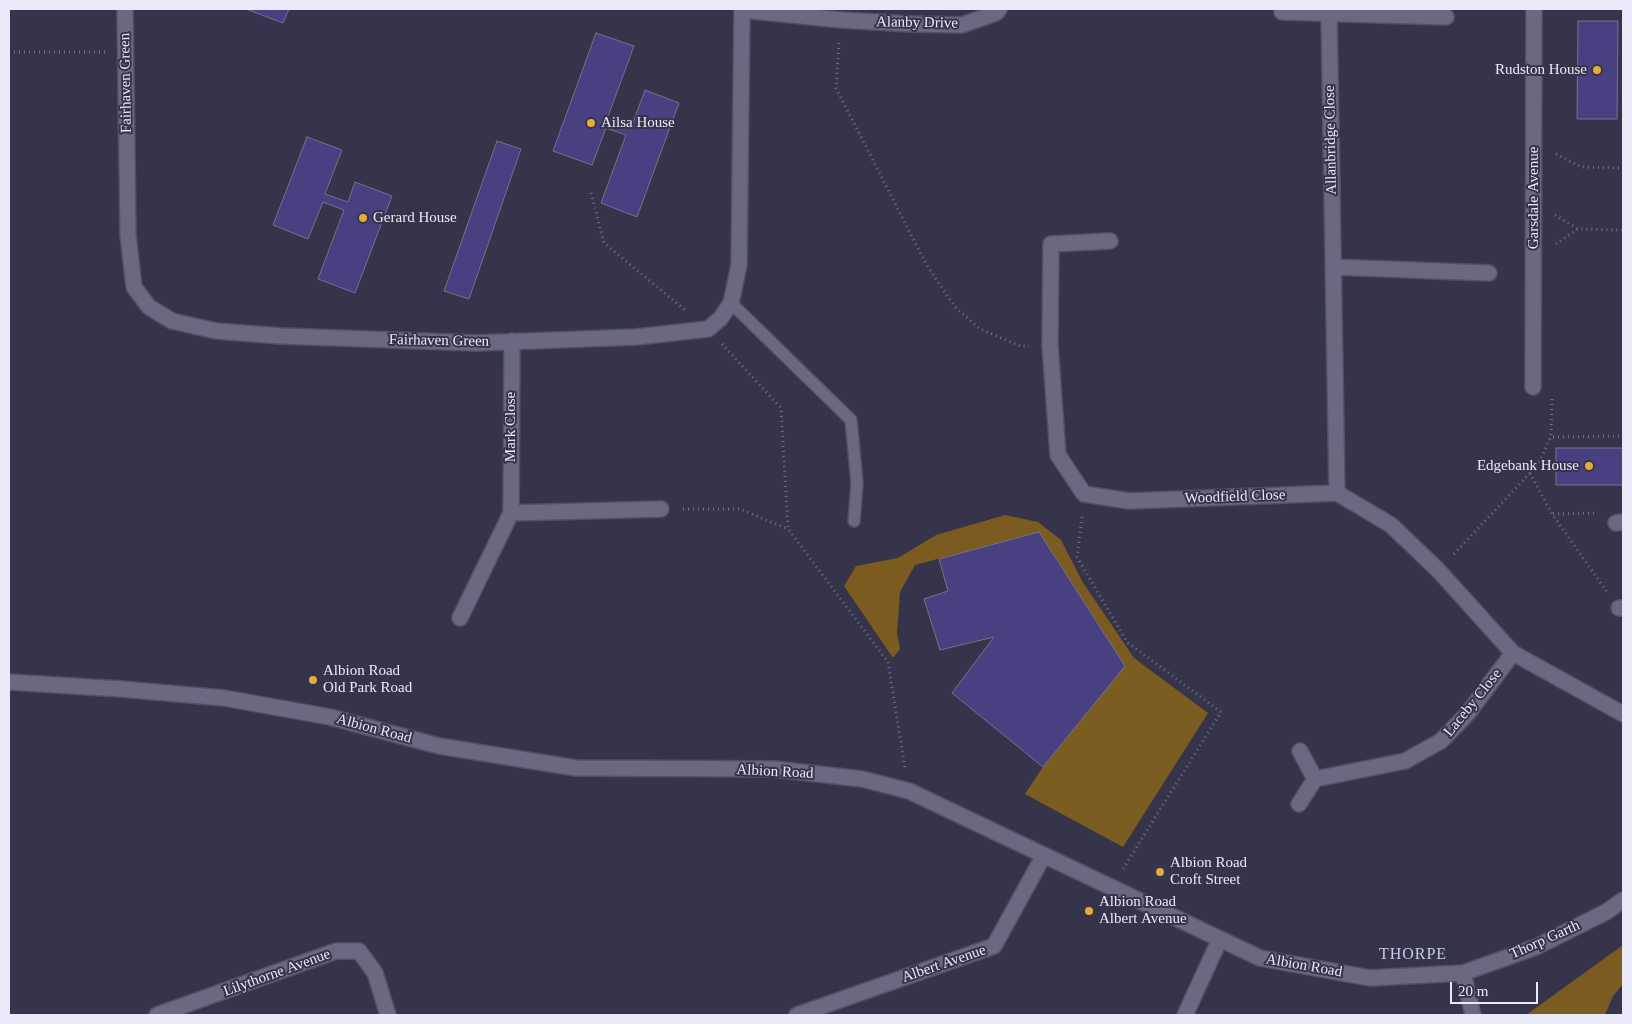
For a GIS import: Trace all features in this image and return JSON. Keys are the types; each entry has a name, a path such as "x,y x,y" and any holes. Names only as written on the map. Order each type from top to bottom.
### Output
{"street":[{"name":"Fairhaven Green","path":"125,9 128,235 134,287 149,307 172,321 225,332 467,343 636,337 708,329"},
{"name":"Alanby Drive","path":"742,9 841,20 962,25 996,12 999,9"},
{"path":"708,329 720,319 731,303 739,265 742,9"},
{"name":"Garsdale Avenue","path":"1533,387 1534,9"},
{"path":"1282,12 1446,17"},
{"name":"Allanbridge Close","path":"1329,13 1337,493"},
{"path":"1084,494 1058,455 1050,345 1051,244 1110,241"},
{"path":"1332,267 1489,273"},
{"name":"Mark Close","path":"460,618 511,513 512,340"},
{"path":"1337,493 1391,525 1438,570 1513,653 1623,714"},
{"name":"Woodfield Close","path":"1084,494 1128,501 1337,493"},
{"path":"511,513 661,509"},
{"name":"Laceby Close","path":"1315,779 1405,761 1441,741 1468,713 1513,653"},
{"name":"Albion Road","path":"9,682 224,698 330,717 439,746 576,768 774,769 862,779 908,791 1260,958 1370,978 1463,972"},
{"path":"1299,804 1315,779 1300,751"},
{"name":"Albert Avenue","path":"797,1015 994,946 1044,855"},
{"name":"Thorp Garth","path":"1463,972 1536,947 1606,912 1623,900"},
{"path":"1185,1015 1220,939"},
{"name":"Lilythorne Avenue","path":"157,1015 336,951 359,952 375,973 388,1015"},
{"path":"1463,972 1473,1015"}],"lane":[{"path":"731,303 850,420 857,483 854,521"}],"path":[{"path":"841,20 836,88 926,264 955,307 980,330 1020,346 1050,345"},
{"path":"9,52 126,52"},
{"path":"1555,153 1582,167 1623,168"},
{"path":"591,193 604,243 708,329 781,408 788,529"},
{"path":"1555,215 1578,229 1623,230"},
{"path":"1554,245 1578,229"},
{"path":"1438,570 1541,459 1551,437 1549,389 1533,387"},
{"path":"1551,437 1623,436"},
{"path":"1530,473 1552,514 1621,608"},
{"path":"1084,494 1077,557 1128,642 1221,712 1111,888"},
{"path":"661,509 740,509 788,529 888,662 908,791"},
{"path":"1552,514 1603,512 1620,523"}],"shaded area":[{"path":"1005,515 1038,522 1061,540 1082,581 1134,658 1125,666 1039,532 915,565 900,592 897,633 900,649 893,658 844,586 856,566 898,558 936,535"},
{"path":"1134,658 1208,713 1123,847 1025,794 1043,767 1125,666"},
{"path":"1623,945 1623,984 1613,996 1605,1015 1526,1015"}],"building":[{"path":"246,9 289,9 283,23"},
{"name":"Rudston House","path":"1578,21 1618,21 1617,119 1577,119"},
{"name":"Ailsa House","path":"596,33 634,46 607,119 631,128 645,90 679,103 637,217 601,203 626,135 606,128 592,165 553,151"},
{"name":"Gerard House","path":"307,137 342,150 325,194 348,202 355,182 392,196 355,293 318,279 344,210 323,202 308,239 273,225"},
{"path":"497,141 521,149 469,299 444,291"},
{"name":"Edgebank House","path":"1556,448 1623,448 1623,485 1556,485"},
{"path":"1039,532 1125,666 1043,767 952,693 994,637 940,650 924,599 948,591 939,559"}],"place":[{"name":"Rudston House","path":"1597,70"},
{"name":"Ailsa House","path":"591,123"},
{"name":"Gerard House","path":"363,218"},
{"name":"Edgebank House","path":"1589,466"},
{"name":"Albion Road Old Park Road","path":"313,680"},
{"name":"Albion Road Croft Street","path":"1160,872"},
{"name":"Albion Road Albert Avenue","path":"1089,911"}],"district":[{"name":"THORPE","path":"1413,955"}]}
